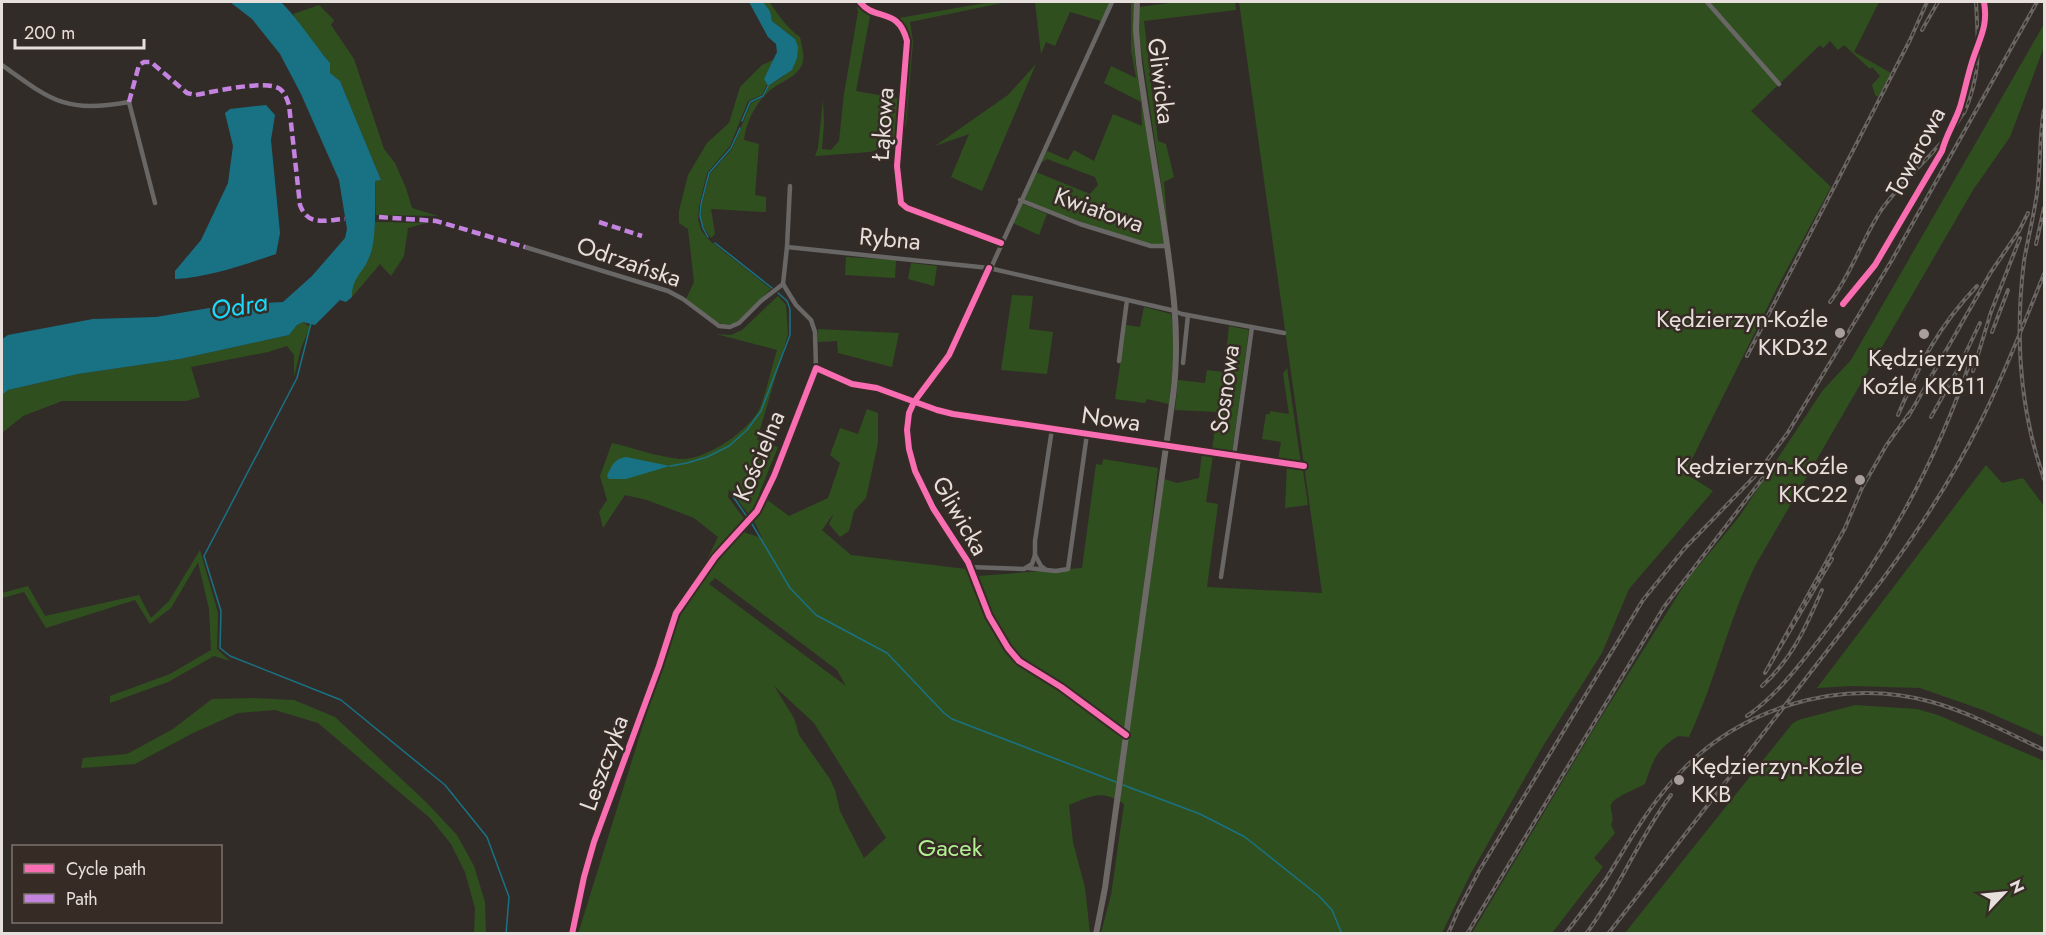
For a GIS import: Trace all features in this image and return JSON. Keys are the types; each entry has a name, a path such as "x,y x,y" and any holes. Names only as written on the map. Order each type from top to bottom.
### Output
{"main road":[{"name":"Gliwicka","path":"1096,933 1105,888 1176,368 1176,312 1139,63 1136,30 1137,2"}],"street":[{"name":"Łąkowa","path":"860,2 869,9 893,18 907,41 897,166 901,203 907,208 1001,243"},
{"name":"Gliwicka","path":"1112,2 949,355 914,402 909,413 907,430 915,471 933,508 970,567 998,633 1020,661 1061,687 1126,735"},
{"path":"1707,2 1779,84"},
{"name":"Towarowa","path":"1843,304 1875,265 1942,150 1947,133 1959,109 1974,56 1981,41 1986,12 1984,2"},
{"path":"2,65 51,99 67,104 87,107 129,102 155,203"},
{"path":"790,186 783,284 796,305 811,320 815,332 816,368"},
{"name":"Kwiatowa","path":"1020,200 1080,224 1151,246 1167,246"},
{"name":"Odrzańska","path":"525,247 668,291 683,299 719,326 730,327 739,323 761,301 783,284"},
{"name":"Rybna","path":"787,247 989,268 1188,315 1284,333"},
{"path":"1119,361 1127,300"},
{"path":"1183,363 1188,315"},
{"name":"Sosnowa","path":"1237,456 1252,327"},
{"name":"Nowa","path":"816,368 852,384 877,388 953,414 1304,466"},
{"name":"Kościelna","path":"679,608 715,557 750,521 774,476 816,368"},
{"name":"Nowa","path":"1028,568 1035,555 1035,541 1052,429"},
{"name":"Nowa","path":"970,567 1056,571 1068,569 1086,434"},
{"path":"1221,577 1237,456"},
{"path":"1035,555 1045,569"},
{"path":"974,578 982,568"},
{"name":"Leszczyka","path":"572,933 594,842 679,608"}],"green space":[{"path":"763,2 769,2 800,37 803,58 802,65 796,73 764,96 768,86 784,76 795,39 772,21 770,11"},
{"path":"991,2 1007,2 910,22 913,42 906,127 903,126 909,42 906,30 899,18"},
{"path":"1035,2 1110,2 1101,21 1070,12 1055,46 1046,42 1041,54"},
{"path":"1131,2 1134,2 1135,60 1164,244 1148,244 1133,240 1023,199 1036,172 1090,194 1098,185 1095,177 1047,159 1041,163 1047,151 1068,160 1074,150 1094,161 1113,114 1142,126 1141,102 1104,83 1111,66 1136,78 1131,50"},
{"path":"1177,2 1235,2 1236,10 1144,21 1158,141 1166,144 1174,177 1164,182 1168,231 1139,34 1139,7"},
{"name":"Gacek","path":"1239,2 1879,2 1854,52 1891,73 1878,97 1872,85 1880,76 1844,45 1838,50 1830,41 1823,48 1820,45 1751,111 1831,187 1780,282 1685,473 1713,491 1629,589 1602,653 1543,746 1470,875 1442,933 1101,933 1111,895 1124,804 1103,795 1069,805 1073,842 1085,888 1090,933 578,934 671,635 718,537 694,518 647,500 625,495 603,528 599,512 607,500 600,476 612,443 663,456 690,458 714,450 747,426 760,408 777,350 716,334 731,335 742,330 778,296 786,305 788,334 757,440 778,447 759,494 762,496 750,516 729,489 728,497 746,521 739,530 762,538 754,521 766,499 789,516 828,498 840,463 830,455 840,428 858,434 867,409 878,413 878,443 866,498 854,511 849,531 840,537 829,524 834,513 822,530 851,555 966,569 978,576 1082,568 1096,464 1102,465 1103,459 1158,468 1146,574 1150,583 1164,479 1177,483 1199,478 1202,453 1213,455 1206,502 1218,504 1207,587 1322,593","holes":["715,578 837,670 846,686 709,584","774,686 814,723 886,838 864,858 840,811 830,779 799,735 794,718"]},
{"path":"319,5 334,20 331,25 354,59 384,149 395,163 412,208 438,216 376,215 375,181 381,180 340,81 330,73 330,63 302,29 293,14"},
{"path":"857,6 870,16 856,91 900,99 897,143 870,152 815,156 818,148 823,100 822,149 831,150 839,141"},
{"path":"2044,24 2044,47 2010,137 1973,190 1755,566 1689,737 1678,736 1665,746 1653,762 1645,784 1612,802 1611,825 1615,833 1594,858 1603,867 1552,933 1472,933 1598,722 1688,579 1739,517 1823,390 1851,360"},
{"path":"775,59 764,79 767,84 762,95 748,101 730,146 707,173 699,206 698,219 701,230 709,240 771,289 737,322 723,324 710,318 686,299 694,282 688,229 679,223 679,211 688,175 707,143 729,123 740,87 762,65"},
{"path":"1036,64 982,191 951,177 969,134 935,146 1008,95"},
{"path":"763,97 750,118 744,140 759,144 755,195 766,197 766,212 711,209 715,234 711,238 704,228 701,217 710,174 732,149 751,103"},
{"path":"1021,203 1047,214 1039,235 1013,223"},
{"path":"375,222 426,223 408,228 404,256 391,276 380,264 352,297 352,284 370,257"},
{"path":"846,257 896,260 895,278 845,275"},
{"path":"911,263 937,266 934,286 908,279"},
{"path":"1012,295 1033,296 1029,329 1053,332 1047,374 1001,370"},
{"path":"1144,307 1171,314 1174,347 1169,404 1147,399 1145,403 1115,399 1126,325 1140,327"},
{"path":"303,322 310,327 301,348 294,377 294,355 287,346 268,352 191,367 200,397 186,401 62,401 23,416 2,433 2,395 8,390 78,374 180,359 289,335 297,325"},
{"path":"1229,326 1249,330 1232,453 1212,450 1217,412 1175,410 1178,380 1205,383 1207,370 1224,372"},
{"path":"818,329 899,333 892,367 838,353 837,341 818,342"},
{"path":"1287,368 1301,464 1278,460 1281,442 1262,439 1266,414 1270,414 1270,411 1289,414 1283,374"},
{"path":"1287,465 1299,467 1303,471 1308,505 1285,508"},
{"path":"1986,465 2002,483 2023,478 2044,506 2044,737 1983,710 1920,688 1853,686 1817,688"},
{"path":"200,550 218,613 217,649 230,661 214,656 168,682 110,703 110,696 170,674 211,650 209,609 198,562 171,608 150,624 135,600 46,628 24,592 2,598 2,593 28,586 45,616 139,595 151,618 169,601"},
{"path":"212,699 294,700 335,717 426,802 457,835 474,866 485,902 486,933 474,933 475,908 465,872 451,844 430,818 318,723 275,710 238,713 193,733 135,764 81,768 83,758 127,754 173,729"},
{"path":"1855,705 1917,709 1938,715 2044,761 2044,933 1625,933 1792,724 1798,720"}],"water":[{"name":"Odra","path":"230,2 281,2 294,16 330,63 330,73 340,81 381,180 375,181 372,251 356,281 352,297 346,302 340,300 315,325 303,322 297,325 289,335 180,359 78,374 8,390 2,395 2,339 8,335 93,319 156,317 227,305 283,302 312,276 345,238 347,229 339,180 301,94 280,54 252,19"},
{"path":"749,2 763,2 770,11 772,21 795,39 798,47 797,58 792,70 768,86 764,79 777,52 776,44 768,37"},
{"path":"266,105 275,115 271,140 280,233 276,254 214,273 175,279 175,271 201,240 228,183 233,146 225,113 230,109"},
{"path":"626,457 670,466 626,479 609,479 607,476 614,463"}],"waterway":[{"path":"742,121 750,102 763,96 768,86"},
{"path":"708,237 700,216 709,173 731,148 740,128"},
{"path":"715,243 772,288"},
{"path":"670,466 707,457 729,446 747,430 761,411 790,335 790,309 787,301 778,293"},
{"path":"311,323 297,378 204,556 221,611 220,648 230,656 341,700 445,785 487,837 509,897 506,934"},
{"path":"732,495 790,588 816,615 887,653 952,719 1116,782"},
{"path":"1123,785 1200,814 1245,837 1319,896 1332,910 1342,934"}],"railway":[{"path":"1747,356 1910,40 1927,2"},
{"path":"1922,30 1938,2"},
{"path":"1964,113 1974,85 1978,58 1976,2"},
{"path":"1448,934 1479,871 1643,600 1685,548 1755,476 1787,434 1892,260 2037,2"},
{"path":"1830,302 1845,279 1882,209 1949,134 1967,106"},
{"path":"2044,110 2037,193 2024,261 2020,316 2024,398 2044,479"},
{"path":"2036,244 2044,208"},
{"path":"1908,417 1991,272 2019,231 2028,213"},
{"path":"1973,371 1991,312 2020,238"},
{"path":"1608,934 1882,580 1922,522 1947,483 1981,421 2044,274"},
{"path":"1898,415 1931,346 1951,316 1977,286"},
{"path":"1992,332 2008,290"},
{"path":"1931,417 1980,323"},
{"path":"1747,716 1786,681 1866,575 1907,506 1925,470 1942,434 1971,359"},
{"path":"1832,559 1765,673 1845,528 1862,488 1886,446 1911,411"},
{"path":"1467,934 1664,607 1766,474"},
{"path":"1762,686 1790,654 1822,590"},
{"path":"1565,934 1606,879 1651,807 1669,785 1694,759 1723,736 1755,718 1789,705 1824,697 1860,693 1896,695 1932,702 1961,712 2044,750"},
{"path":"1586,934 1609,900 1648,829 1671,795"}],"marked path":[{"path":"129,102 139,65 144,62 151,62 187,93 195,95 263,85 280,89 285,94 289,105 300,205 303,212 318,221 345,219"},
{"path":"379,217 436,221 525,247"},
{"path":"599,222 642,236"}],"cycle path":[{"path":"860,2 872,12 898,23 907,41 897,166 901,203 907,208 1001,243"},
{"path":"1843,304 1875,265 1942,151 1960,107 1983,30 1984,2"},
{"path":"989,268 949,355 914,402 909,413 907,430 915,471 933,508 968,562 989,616 1008,648 1019,661 1061,687 1126,735"},
{"path":"572,934 594,842 659,666 676,613 715,557 757,511 774,476 816,368 852,384 877,388 953,414 1304,466"}],"place":[{"name":"Kędzierzyn-Koźle KKD32","path":"1840,333"},
{"name":"Kędzierzyn Koźle KKB11","path":"1924,334"},
{"name":"Kędzierzyn-Koźle KKC22","path":"1860,480"},
{"name":"Kędzierzyn-Koźle KKB","path":"1679,780"}]}
